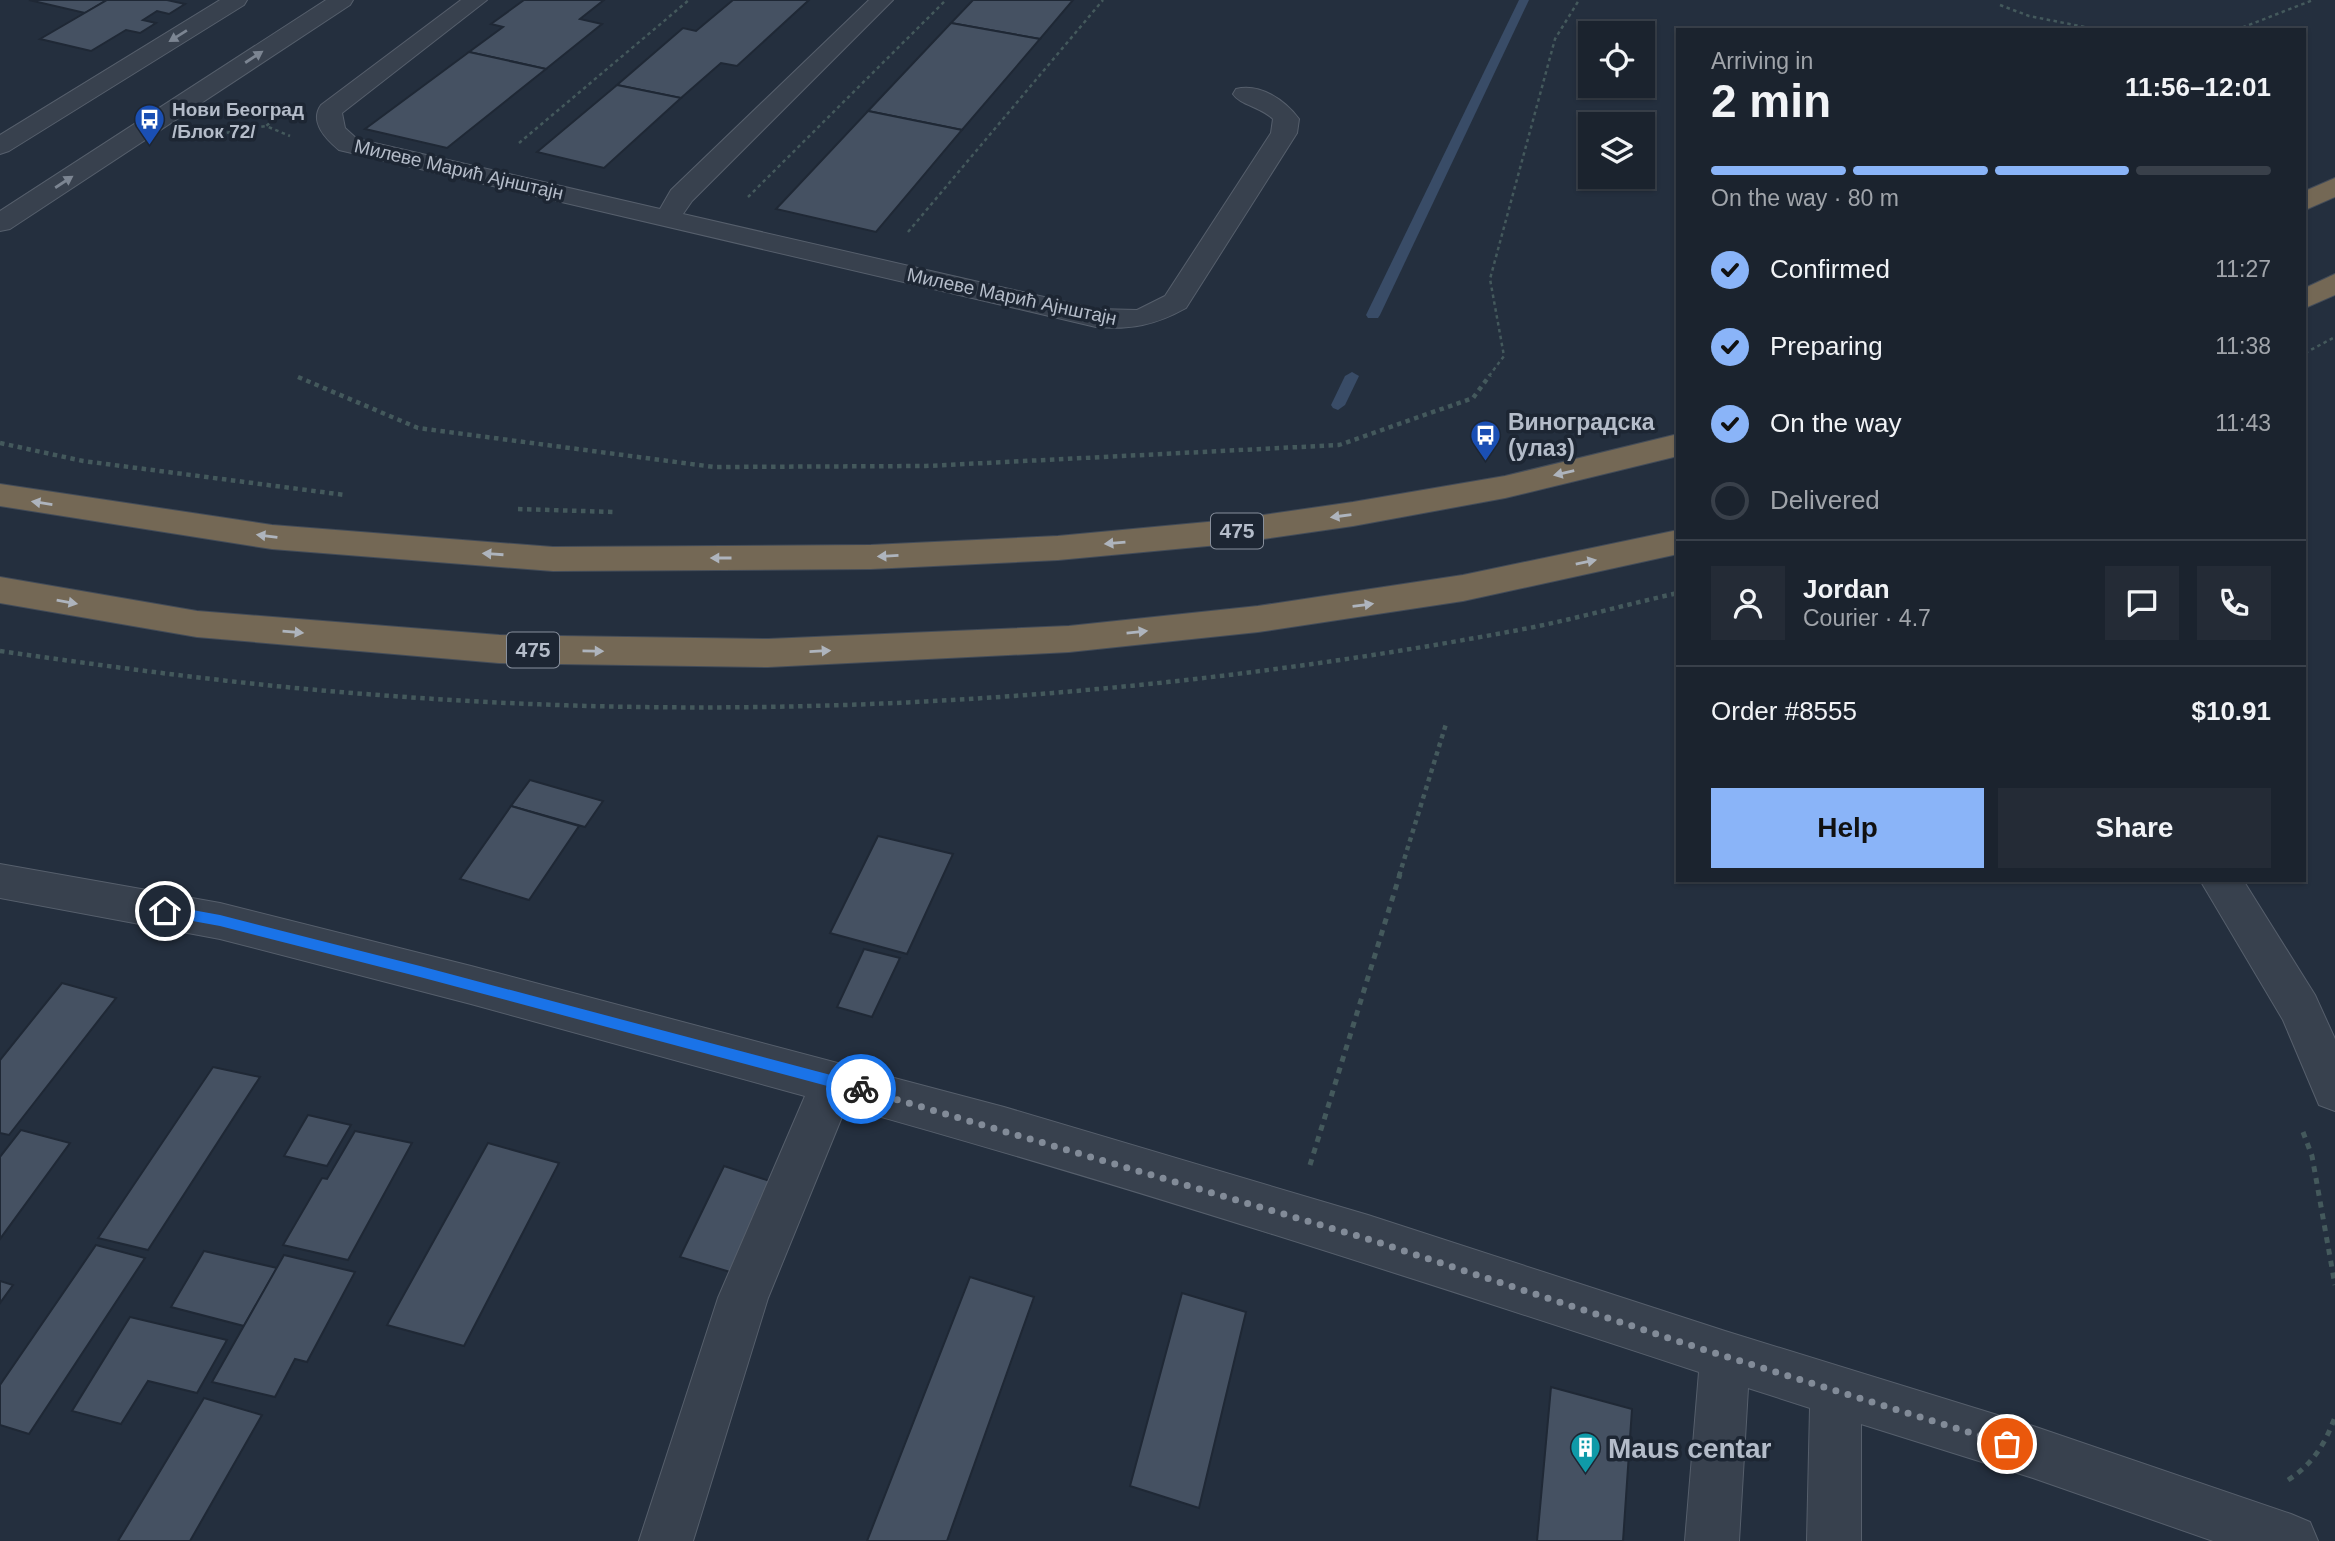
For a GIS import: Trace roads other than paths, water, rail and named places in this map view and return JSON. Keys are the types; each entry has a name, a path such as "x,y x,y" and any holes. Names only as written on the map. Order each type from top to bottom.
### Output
{"highway":[{"path":"2306,201 2335,186"},
{"path":"2306,298 2335,283"},
{"name":"475","path":"0,495 272,537 553,559 872,557 1058,548 1229,532 1353,514 1505,487 1676,445"},
{"name":"475","path":"0,590 198,624 485,648 768,653 1069,639 1258,619 1437,593 1676,542"}],"street":[{"path":"0,146 236,0"},
{"path":"0,223 342,0"},
{"name":"Милеве Марић Ајнштајн","path":"476,0 330,110 328,121 333,133 348,145 481,175 674,207 1096,318 1130,322 1154,315 1176,302 1284,133 1286,119 1279,108 1268,101 1245,94"},
{"path":"674,207 882,0"},
{"path":"0,880 220,921 834,1082 1294,1216 2045,1457 2291,1541"},
{"path":"2221,882 2300,1009 2335,1090"},
{"path":"666,1541 743,1298 834,1082"},
{"path":"1712,1541 1725,1356"},
{"path":"1834,1541 1836,1391"}],"waterway":[{"path":"1373,315 1524,0"},
{"path":"1338,405 1352,376"}],"place":[{"name":"Нови Београд /Блок 72/","path":"149,147"},
{"name":"Виноградска (улаз)","path":"1485,462"},
{"name":"Maus centar","path":"1585,1475"}]}
